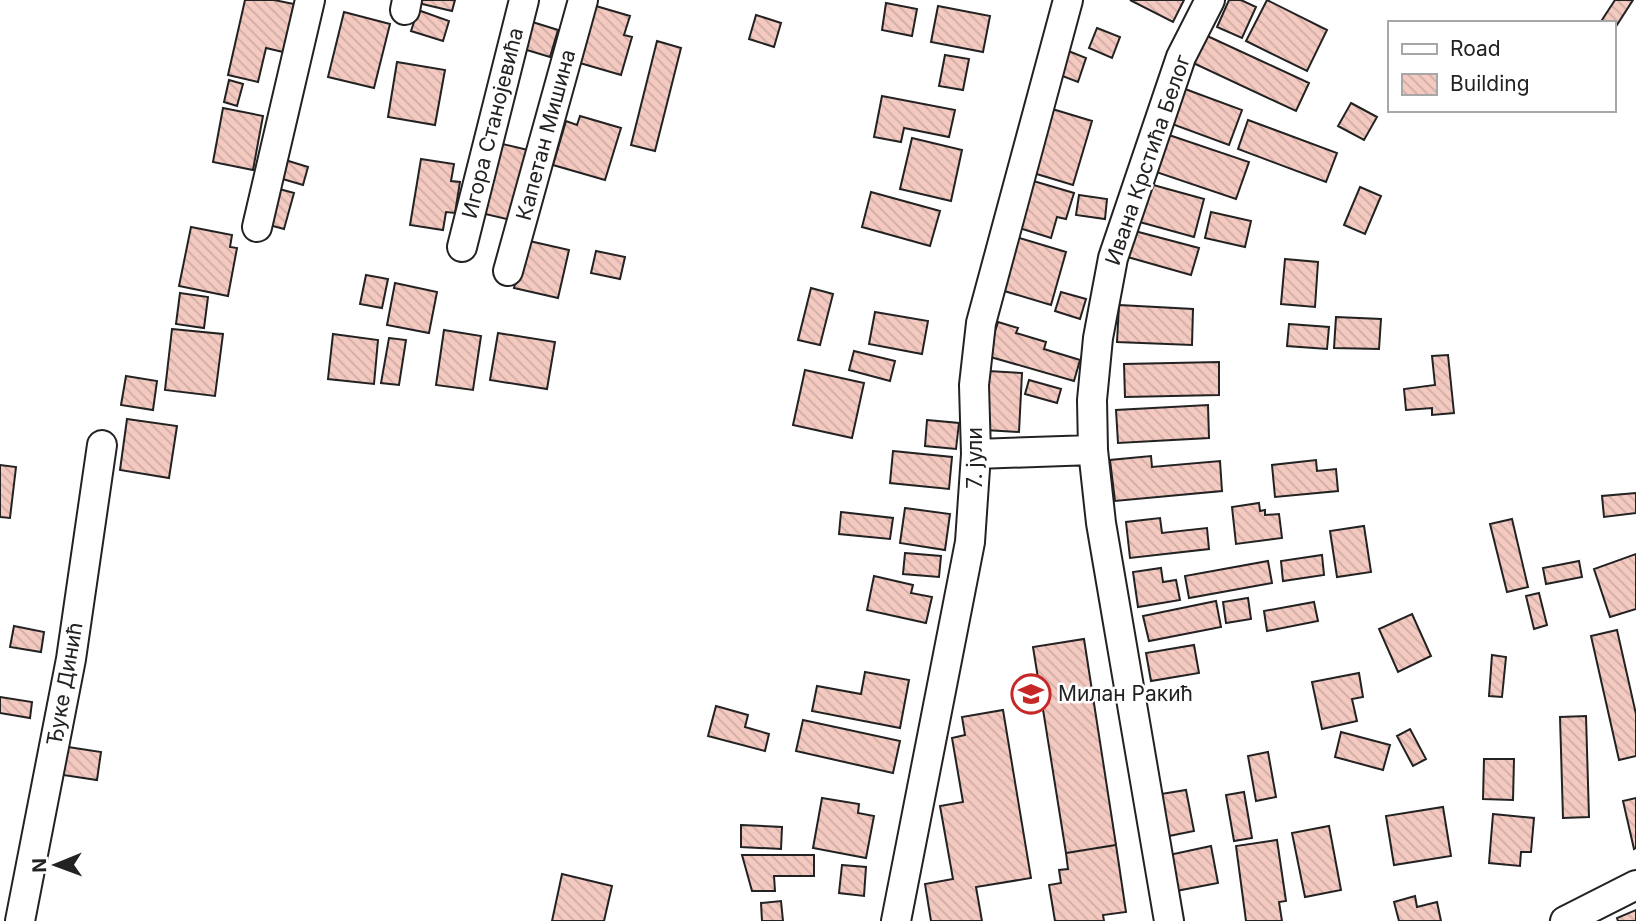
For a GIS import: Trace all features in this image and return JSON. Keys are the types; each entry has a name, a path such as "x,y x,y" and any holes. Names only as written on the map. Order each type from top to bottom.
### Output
{"street":[{"path":"257,226 310,0"},
{"name":"Игора Станојевића","path":"461,247 524,0"},
{"name":"Капетан Мишина","path":"508,271 583,0"},
{"name":"7. јули","path":"896,921 970,542 976,454 974,385 981,323 1068,0"},
{"name":"Ивана Крстића Белог","path":"1169,921 1101,523 1093,450 1092,400 1098,338 1113,258 1181,57 1210,0"},
{"name":"Ђуке Динић","path":"20,921 71,659 102,445"},
{"path":"976,454 1093,450"},
{"path":"1564,921 1636,886"}],"building":[{"path":"245,0 274,0 294,4 283,52 266,48 258,82 228,75"},
{"path":"419,0 455,0 452,11 418,3"},
{"path":"1130,0 1184,0 1173,22"},
{"path":"1229,0 1241,0 1256,7 1242,38 1217,27"},
{"path":"1267,0 1327,30 1307,71 1246,41"},
{"path":"1615,0 1633,0 1615,28 1615,21 1601,21"},
{"path":"886,3 917,9 912,36 882,30"},
{"path":"589,4 630,16 624,35 632,37 621,75 573,61"},
{"path":"938,6 990,16 983,52 931,42"},
{"path":"418,10 449,21 443,41 411,31"},
{"path":"344,12 390,24 374,88 328,77"},
{"path":"756,15 781,23 774,47 749,39"},
{"path":"526,20 558,30 550,57 517,47"},
{"path":"1097,28 1120,37 1112,58 1089,48"},
{"path":"1203,34 1309,83 1296,111 1191,62"},
{"path":"657,41 681,48 655,151 631,145"},
{"path":"1066,50 1086,58 1078,82 1057,74"},
{"path":"945,55 969,59 963,90 939,86"},
{"path":"397,62 445,70 435,125 388,117"},
{"path":"229,80 243,84 237,106 224,102"},
{"path":"1185,89 1242,110 1229,145 1172,124"},
{"path":"882,96 955,110 949,137 904,128 901,142 874,137"},
{"path":"1351,103 1377,117 1364,140 1338,126"},
{"path":"223,108 263,116 253,170 213,162"},
{"path":"1049,108 1092,121 1073,185 1030,172"},
{"path":"580,116 621,128 605,180 553,165 566,121 577,125"},
{"path":"1248,120 1337,153 1326,182 1238,149"},
{"path":"1166,134 1249,162 1236,199 1153,171"},
{"path":"912,138 962,150 951,201 900,189"},
{"path":"498,143 528,150 511,220 481,213"},
{"path":"282,159 308,167 303,185 276,177"},
{"path":"421,159 454,164 451,181 460,182 455,213 446,212 443,230 410,225"},
{"path":"1030,180 1074,193 1066,219 1057,217 1051,238 1016,227"},
{"path":"1146,183 1204,199 1194,237 1136,221"},
{"path":"272,187 294,193 284,229 262,223"},
{"path":"1360,187 1381,196 1365,234 1344,225"},
{"path":"871,192 940,211 930,246 862,227"},
{"path":"1079,195 1107,199 1105,219 1076,215"},
{"path":"1211,212 1251,221 1245,247 1205,238"},
{"path":"191,227 232,235 230,247 237,248 228,296 179,286"},
{"path":"1131,230 1199,248 1191,275 1124,256"},
{"path":"1016,237 1066,252 1051,305 1001,290"},
{"path":"525,240 569,250 558,298 514,288"},
{"path":"596,251 625,257 620,279 591,273"},
{"path":"1285,259 1318,262 1315,307 1281,304"},
{"path":"366,275 388,279 382,308 360,304"},
{"path":"395,283 437,292 429,333 387,325"},
{"path":"811,288 833,294 820,345 798,340"},
{"path":"1061,292 1086,299 1080,319 1055,311"},
{"path":"180,293 208,297 204,328 176,324"},
{"path":"1119,305 1193,309 1192,345 1117,342"},
{"path":"875,312 928,321 922,354 869,344"},
{"path":"1336,317 1381,319 1379,349 1334,348"},
{"path":"998,322 1018,328 1016,333 1046,342 1044,349 1080,360 1074,381 987,356"},
{"path":"1289,324 1329,327 1327,349 1287,346"},
{"path":"172,329 223,334 215,396 165,390"},
{"path":"444,330 481,336 473,390 436,385"},
{"path":"498,333 555,342 547,389 490,380"},
{"path":"333,334 378,340 374,384 328,379"},
{"path":"389,338 406,340 399,385 381,383"},
{"path":"854,351 895,361 890,381 849,370"},
{"path":"1448,355 1454,413 1432,415 1432,408 1406,410 1404,389 1435,385 1432,356"},
{"path":"1219,362 1219,395 1125,397 1124,364"},
{"path":"805,370 864,383 852,438 793,425"},
{"path":"988,371 1022,373 1019,432 985,430"},
{"path":"126,376 157,381 153,410 121,405"},
{"path":"1029,380 1061,389 1057,403 1025,394"},
{"path":"1208,405 1209,438 1118,443 1116,410"},
{"path":"127,419 177,426 169,478 120,470"},
{"path":"927,420 959,423 956,449 925,446"},
{"path":"893,451 952,457 949,489 890,483"},
{"path":"1151,456 1152,467 1220,461 1222,491 1115,501 1110,460"},
{"path":"1316,460 1317,471 1336,469 1338,491 1275,497 1272,465"},
{"path":"0,465 16,467 10,518 0,517"},
{"path":"1636,493 1636,513 1604,517 1602,496"},
{"path":"1259,503 1260,511 1265,510 1265,515 1279,514 1282,538 1236,544 1232,507"},
{"path":"905,508 950,514 945,550 900,543"},
{"path":"841,512 893,518 890,539 839,534"},
{"path":"1160,518 1162,533 1207,528 1209,549 1130,558 1126,522"},
{"path":"1512,519 1528,587 1507,592 1490,524"},
{"path":"1364,526 1371,572 1337,577 1330,531"},
{"path":"905,553 941,556 939,577 903,574"},
{"path":"1636,554 1636,609 1610,617 1594,569"},
{"path":"1322,555 1324,575 1283,581 1281,561"},
{"path":"1268,561 1272,583 1189,598 1185,576"},
{"path":"1579,561 1582,577 1546,584 1543,568"},
{"path":"1161,568 1163,582 1176,580 1180,600 1138,607 1133,572"},
{"path":"874,576 913,585 911,593 932,597 926,623 867,610"},
{"path":"1539,593 1547,625 1534,629 1526,596"},
{"path":"1248,598 1251,619 1226,623 1223,602"},
{"path":"1216,601 1221,627 1149,641 1143,616"},
{"path":"1314,602 1318,621 1267,631 1264,611"},
{"path":"1412,614 1431,656 1398,672 1379,629"},
{"path":"14,626 44,632 41,652 10,647"},
{"path":"1617,630 1636,714 1636,756 1619,760 1591,636"},
{"path":"1084,639 1116,845 1066,853 1033,647"},
{"path":"1194,645 1199,673 1151,681 1146,653"},
{"path":"1492,655 1506,657 1502,697 1489,696"},
{"path":"865,672 909,680 900,728 812,711 817,686 861,694"},
{"path":"1359,673 1363,697 1352,699 1357,721 1322,729 1312,682"},
{"path":"0,697 32,702 30,718 0,713"},
{"path":"716,706 748,715 745,727 769,734 765,751 708,736"},
{"path":"1003,710 1031,878 976,887 982,921 931,921 925,884 953,879 940,806 963,802 952,738 965,735 962,717"},
{"path":"1586,716 1589,817 1563,818 1560,717"},
{"path":"803,720 900,741 893,773 796,751"},
{"path":"1410,729 1426,759 1413,766 1397,736"},
{"path":"1341,732 1390,745 1383,770 1335,757"},
{"path":"68,747 101,752 97,780 63,775"},
{"path":"1268,752 1276,797 1256,801 1248,756"},
{"path":"1484,759 1514,759 1513,800 1483,799"},
{"path":"1186,790 1194,831 1169,836 1161,794"},
{"path":"1244,792 1252,838 1234,841 1226,795"},
{"path":"822,798 859,804 858,813 874,816 866,858 813,848"},
{"path":"1636,798 1636,848 1634,849 1623,801"},
{"path":"1443,807 1451,856 1394,865 1386,816"},
{"path":"1493,814 1534,818 1531,852 1521,852 1520,866 1489,863"},
{"path":"741,825 782,827 781,849 741,847"},
{"path":"1329,826 1341,890 1305,897 1292,833"},
{"path":"1277,840 1286,901 1279,902 1282,921 1246,921 1236,846"},
{"path":"1116,845 1126,912 1103,915 1104,921 1055,921 1049,885 1061,883 1059,870 1068,869 1066,853"},
{"path":"1211,846 1218,883 1176,891 1169,855"},
{"path":"742,855 814,855 814,876 774,876 775,891 752,891"},
{"path":"842,865 866,867 864,896 839,893"},
{"path":"562,874 612,886 604,921 552,921"},
{"path":"1415,896 1417,907 1437,902 1441,921 1399,921 1394,902"},
{"path":"781,901 783,921 762,921 761,903"},
{"path":"1636,910 1636,921 1618,921 1617,918"}],"place":[{"name":"Милан Ракић","path":"1031,694"}]}
